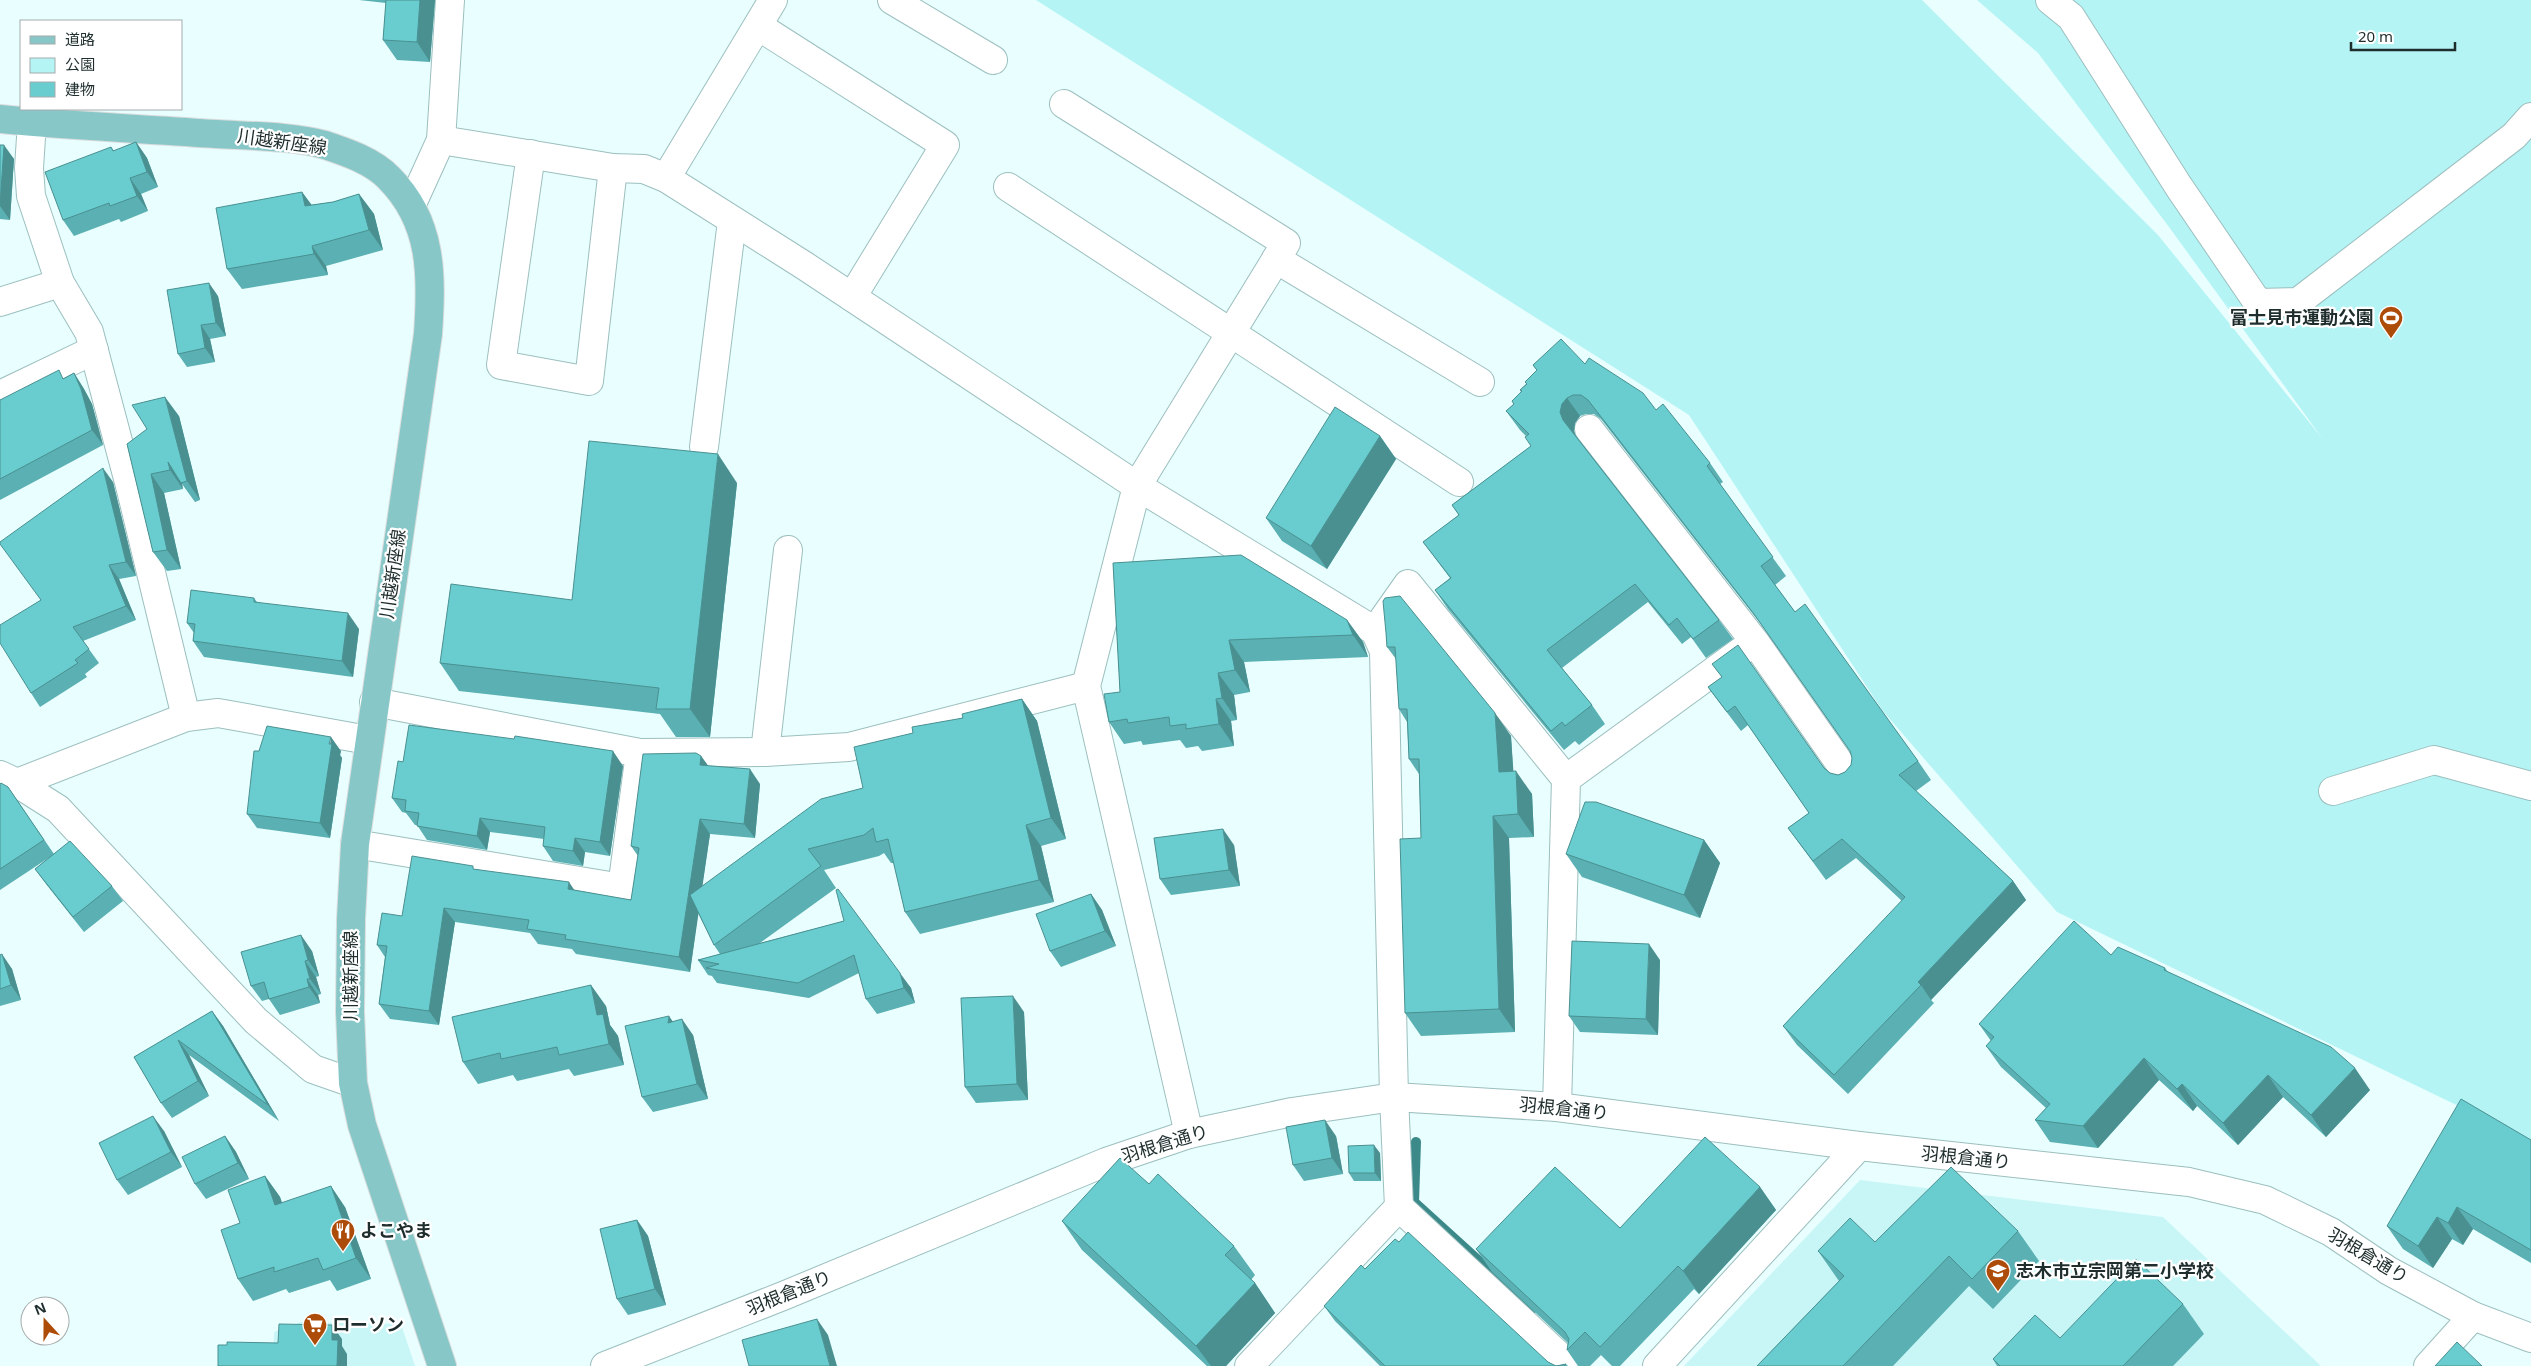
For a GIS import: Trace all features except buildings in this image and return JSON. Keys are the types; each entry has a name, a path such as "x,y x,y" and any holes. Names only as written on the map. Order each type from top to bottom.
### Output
{"main road":[{"name":"川越新座線","path":"0,119 272,138 324,144 360,158 388,177 411,206 425,242 431,284 428,334 368,740 355,844 351,938 353,1083 362,1125 442,1366"}],"street":[{"path":"411,206 441,140 450,0"},
{"path":"666,178 773,0"},
{"path":"892,0 993,60"},
{"path":"2050,0 2070,17 2179,187 2258,303 2298,302 2514,136 2531,117"},
{"path":"758,26 945,145 852,297"},
{"path":"1064,104 1286,243 1137,486 1086,686 1189,1134"},
{"path":"32,122 29,168 30,196 60,283 89,332 186,717"},
{"path":"441,140 613,168 644,169 666,178 852,297 1137,486 1375,631 1384,651 1394,1097 1399,1207 1570,1366"},
{"path":"530,154 501,365 589,381 613,168"},
{"path":"1008,187 1459,482"},
{"path":"704,447 732,221"},
{"path":"1276,259 1480,382"},
{"path":"0,302 60,283"},
{"path":"0,395 94,350"},
{"path":"1589,429 1755,642 1850,778"},
{"path":"765,752 788,550"},
{"path":"1375,631 1408,584 1566,779 1557,1107"},
{"path":"1566,779 1755,642"},
{"path":"374,702 640,753 765,752 849,747 1086,686"},
{"path":"8,779 186,717 218,714 368,740"},
{"path":"355,844 622,888 640,753"},
{"path":"2333,791 2434,760 2531,786"},
{"path":"8,779 58,809 256,1021 313,1069 353,1083"},
{"name":"羽根倉通り","path":"605,1366 783,1296 1106,1162 1189,1134 1292,1112 1394,1097 1557,1107 1858,1146 2189,1182 2265,1200 2331,1232 2389,1271 2473,1316 2531,1338"},
{"path":"1657,1366 1858,1146"},
{"path":"1249,1366 1399,1207"},
{"path":"2428,1366 2473,1316"}],"shaded area":[{"name":"志木市立宗岡第二小学校","path":"1860,1180 2163,1217 2321,1366 1684,1366"},
{"path":"301,1322 401,1324 415,1366 273,1366 274,1332"}],"green space":[{"path":"1036,0 1922,0 2158,235 2322,438 2169,227 2038,53 1977,0 2531,0 2531,1141 2057,912 1882,710 1689,415"}],"waterway":[{"path":"1416,1142 1414,1202 1532,1309"}],"place":[{"name":"富士見市運動公園","path":"2391,339"},
{"name":"よこやま","path":"343,1252"},
{"name":"志木市立宗岡第二小学校","path":"1998,1292"},
{"name":"ローソン","path":"315,1346"}]}
